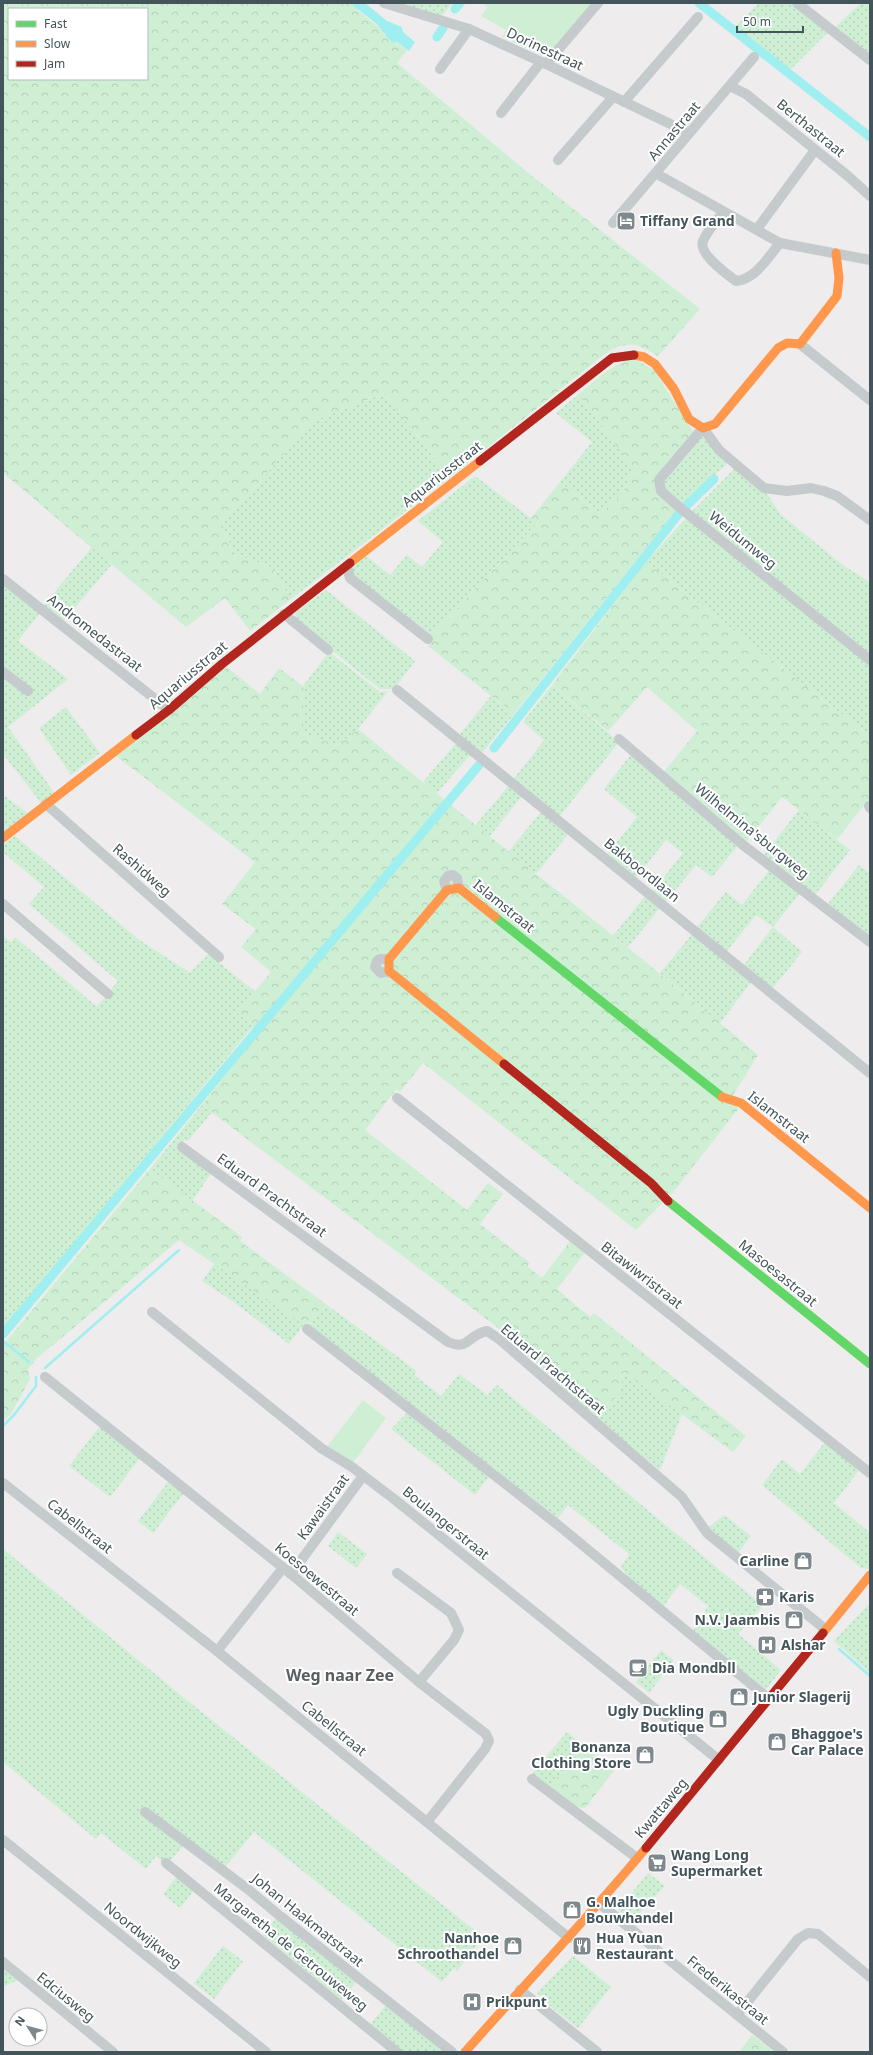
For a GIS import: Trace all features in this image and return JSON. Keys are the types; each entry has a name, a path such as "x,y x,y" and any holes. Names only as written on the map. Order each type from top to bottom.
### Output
{"street":[{"name":"Dorinestraat","path":"384,3 398,5 469,30 543,63 689,133"},
{"path":"501,113 543,63 598,3"},
{"path":"797,3 870,60"},
{"path":"624,102 698,17"},
{"path":"440,69 469,30"},
{"name":"Annastraat","path":"613,223 657,174 689,133 754,57"},
{"name":"Berthastraat","path":"730,86 746,94 848,176 870,196"},
{"path":"558,160 613,97"},
{"path":"757,229 815,150"},
{"path":"657,174 780,243 870,260"},
{"path":"723,212 702,242 703,249 707,257 736,281 752,276 780,243"},
{"path":"800,344 838,294 839,288 836,253"},
{"path":"870,400 800,344 787,343 778,348 721,418 715,424 704,428 719,450 764,488 787,491 811,488 824,491 837,496 870,520"},
{"name":"Aquariusstraat","path":"3,838 169,710 222,664 284,614 612,358 632,355 644,357 655,364 674,389 689,419 704,428"},
{"name":"Weidumweg","path":"704,428 659,480 661,491 870,660"},
{"path":"347,566 350,578 428,639"},
{"name":"Andromedastraat","path":"3,579 169,710"},
{"path":"284,614 328,650"},
{"path":"3,672 28,691"},
{"name":"Bakboordlaan","path":"397,690 870,1073"},
{"name":"Wilhelmina'sburgweg","path":"619,739 743,844 870,942"},
{"name":"Rashidweg","path":"46,804 219,957"},
{"path":"389,970 380,973 375,968 377,961 380,959 390,960 447,890 444,882 448,876 453,875 457,878 459,888"},
{"name":"Islamstraat","path":"459,888 692,1075 724,1098 742,1103 870,1208"},
{"path":"3,904 108,994"},
{"name":"Masoesastraat","path":"389,970 651,1183 670,1203 870,1364"},
{"name":"Bitawiwristraat","path":"397,1098 870,1473"},
{"name":"Eduard Prachtstraat","path":"182,1147 448,1342 457,1346 464,1344 477,1333 487,1331 499,1339 682,1497 707,1533 825,1629"},
{"name":"Boulangerstraat","path":"152,1312 321,1448 363,1476 719,1760"},
{"path":"306,1329 558,1525 769,1699"},
{"name":"Koesoewestraat","path":"45,1377 287,1571 419,1682 486,1734 489,1741 427,1822"},
{"name":"Kawaistraat","path":"217,1651 287,1571 363,1476"},
{"name":"Cabellstraat","path":"3,1483 217,1651 569,1938"},
{"path":"397,1573 450,1613 459,1630 454,1640 419,1682"},
{"name":"Kwattaweg","path":"465,2052 600,1904 870,1575"},
{"path":"532,1779 637,1858"},
{"name":"Johan Haakmatstraat","path":"145,1812 250,1890 286,1921 452,2052"},
{"name":"Noordwijkweg","path":"3,1840 266,2052"},
{"name":"Margaretha de Getrouweweg","path":"166,1863 397,2052"},
{"name":"Frederikastraat","path":"600,1904 783,2052"},
{"path":"737,2016 798,1939 808,1933 818,1934 870,1977"},
{"name":"Edciusweg","path":"3,1962 113,2052"},
{"path":"520,1990 597,2052"}],"green space":[{"path":"3,3 349,3 382,30 385,36 396,41 407,50 397,63 532,176 700,309 658,356 644,348 632,345 619,347 605,354 449,478 385,393 311,422 222,525 234,554 271,567 291,599 250,631 225,598 186,627 3,473"},
{"path":"408,3 452,3 442,16 409,6"},
{"path":"482,3 592,3 546,56 543,56 502,37 506,30 481,16 487,7"},
{"path":"759,3 790,3 827,33 789,71 734,28"},
{"path":"861,3 870,3 870,55 834,28"},
{"path":"635,359 654,370 696,436 657,480 677,507 674,513 514,714 428,646 432,635 537,523 531,518 560,482 601,514 623,493 632,468 579,394 612,368"},
{"path":"385,393 449,478 291,599 271,567 234,554 222,525 311,422"},
{"path":"579,394 633,468 623,493 601,514 560,482 592,442 556,413"},
{"path":"701,436 728,463 681,505 663,490 662,478"},
{"path":"735,468 768,495 780,514 844,566 870,582 870,657 690,514"},
{"path":"475,476 537,523 432,635 354,576 351,568 366,556 390,575 407,555 422,567 443,542 418,521"},
{"path":"687,517 870,662 870,736 646,562"},
{"path":"92,547 112,564 62,623 42,607"},
{"path":"646,562 870,736 870,798 837,839 782,797 746,842 663,773 697,731 647,687 608,731 552,685"},
{"path":"3,584 40,613 18,641 68,679 8,727 55,794 42,804 3,754 3,678 25,695 30,690 3,669"},
{"path":"326,590 415,661 394,689 380,689 331,650 332,647 295,617 295,613"},
{"path":"329,652 380,692 388,691 358,729 338,745 303,734 303,686"},
{"path":"227,667 260,694 279,668 303,686 303,734 338,745 358,729 758,1055 730,1100 739,1108 674,1191 636,1230 423,1063 400,1092 396,1089 365,1130 467,1210 488,1183 503,1194 480,1224 530,1263 527,1266 542,1278 570,1241 585,1253 557,1289 590,1317 594,1313 746,1436 733,1452 624,1372 619,1393 597,1419 505,1333 202,1105 260,1032 237,1013 271,972 241,947 256,929 222,904 255,862 116,756"},
{"path":"552,685 619,742 559,817 513,780 544,740 523,722"},
{"path":"491,696 514,714 481,754 458,736"},
{"path":"66,707 100,753 71,775 39,728"},
{"path":"456,743 470,755 436,794 423,782"},
{"path":"632,753 740,843 712,877 696,865 665,903 652,892 683,853 666,840 635,879 606,856 637,817 604,789"},
{"path":"509,785 522,796 489,837 475,826"},
{"path":"3,795 28,813 3,832"},
{"path":"799,810 850,850 815,895 763,856"},
{"path":"542,811 569,833 536,874 508,852"},
{"path":"15,836 138,939 190,973 209,953 230,972 255,991 238,1013 253,1026 3,1329 3,936 11,942 15,937 97,1007 118,981 29,904 44,887 3,852 3,845"},
{"path":"859,865 868,872 870,870 870,938 828,904"},
{"path":"771,868 801,892 773,927 756,915 726,952 697,927 726,892 742,905"},
{"path":"645,896 660,908 628,947 613,936"},
{"path":"773,927 802,952 772,989 743,966"},
{"path":"693,933 752,981 720,1023 660,973"},
{"path":"202,1105 212,1112 188,1141 185,1139 178,1148 212,1172 192,1201 150,1169"},
{"path":"150,1169 242,1237 240,1241 327,1305 307,1327 179,1240 36,1359 28,1369 30,1379 11,1414 3,1421 3,1345"},
{"path":"215,1263 304,1324 289,1344 231,1300 202,1281"},
{"path":"327,1305 417,1371 414,1375 441,1396 459,1374 487,1395 497,1385 763,1606 738,1634 781,1670 764,1692 692,1633 708,1606 680,1584 662,1608 635,1586 621,1567 629,1554 568,1505 558,1518 307,1327"},
{"path":"624,1372 682,1414 660,1470 597,1419 619,1393"},
{"path":"363,1400 386,1418 352,1464 326,1448"},
{"path":"407,1413 490,1475 475,1495 391,1429"},
{"path":"100,1426 141,1457 110,1497 69,1466"},
{"path":"825,1442 860,1469 834,1503 870,1533 870,1569 861,1568 762,1485 782,1459 800,1474"},
{"path":"169,1481 184,1493 153,1533 138,1521"},
{"path":"724,1515 751,1536 738,1553 712,1532 709,1527"},
{"path":"338,1532 367,1554 356,1568 328,1546"},
{"path":"3,1549 189,1702 483,1937 457,1971 454,1968 442,1982 254,1832 221,1872 185,1843 167,1865 156,1856 146,1869 101,1833 96,1839 3,1762"},
{"path":"870,1603 870,1673 834,1641"},
{"path":"661,1650 674,1660 649,1693 636,1682"},
{"path":"567,1732 584,1746 548,1789 530,1776"},
{"path":"584,1746 614,1771 585,1808 572,1807 548,1789"},
{"path":"182,1870 199,1884 180,1908 163,1894"},
{"path":"648,1873 665,1886 631,1922 618,1910"},
{"path":"277,1917 357,1981 341,2000 263,1935"},
{"path":"223,1946 243,1961 214,1999 194,1983"},
{"path":"573,1956 611,1987 578,2028 552,2008 537,1993"},
{"path":"3,1966 18,1980 3,1987"},
{"path":"386,2005 446,2052 403,2052 370,2025"},
{"path":"752,2035 774,2052 739,2052"}],"water":[{"path":"349,3 365,3 387,21 402,27 403,32 415,42 409,51 396,41 394,43 390,40 374,22"}],"waterway":[{"path":"455,9 460,3"},
{"path":"699,3 870,137"},
{"path":"437,37 443,28"},
{"path":"494,748 681,511 714,479"},
{"path":"3,1334 479,765"},
{"path":"45,1368 179,1250"},
{"path":"3,1341 29,1362"},
{"path":"3,1426 14,1415 36,1386 36,1377"},
{"path":"839,1649 870,1676"}],"traffic: fast":[{"path":"495,917 722,1097"},
{"path":"668,1201 870,1364"}],"traffic: slow":[{"path":"634,355 644,357 655,364 674,389 689,419 703,428 715,424 778,348 787,343 800,344 837,296 839,278 836,253"},
{"path":"350,563 480,461"},
{"path":"3,838 136,735"},
{"path":"495,917 459,888 447,890 389,959 389,971 504,1064"},
{"path":"722,1097 741,1103 870,1208"},
{"path":"823,1633 870,1575"},
{"path":"465,2052 646,1848"}],"traffic: jam":[{"path":"480,461 612,358 634,355"},
{"path":"136,735 169,710 222,664 350,563"},
{"path":"504,1064 651,1183 668,1201"},
{"path":"646,1848 823,1633"}],"place":[{"name":"Tiffany Grand","path":"626,221"},
{"name":"Carline","path":"803,1561"},
{"name":"Karis","path":"765,1597"},
{"name":"N.V. Jaambis","path":"794,1620"},
{"name":"Alshar","path":"767,1645"},
{"name":"Dia Mondbll","path":"638,1668"},
{"name":"Junior Slagerij","path":"739,1697"},
{"name":"Ugly Duckling Boutique","path":"718,1719"},
{"name":"Bhaggoe's Car Palace","path":"777,1742"},
{"name":"Bonanza Clothing Store","path":"645,1755"},
{"name":"Wang Long Supermarket","path":"657,1863"},
{"name":"G. Malhoe Bouwhandel","path":"572,1910"},
{"name":"Nanhoe Schroothandel","path":"513,1946"},
{"name":"Hua Yuan Restaurant","path":"582,1946"},
{"name":"Prikpunt","path":"472,2002"}],"district":[{"name":"Weg naar Zee","path":"340,1675"}]}
